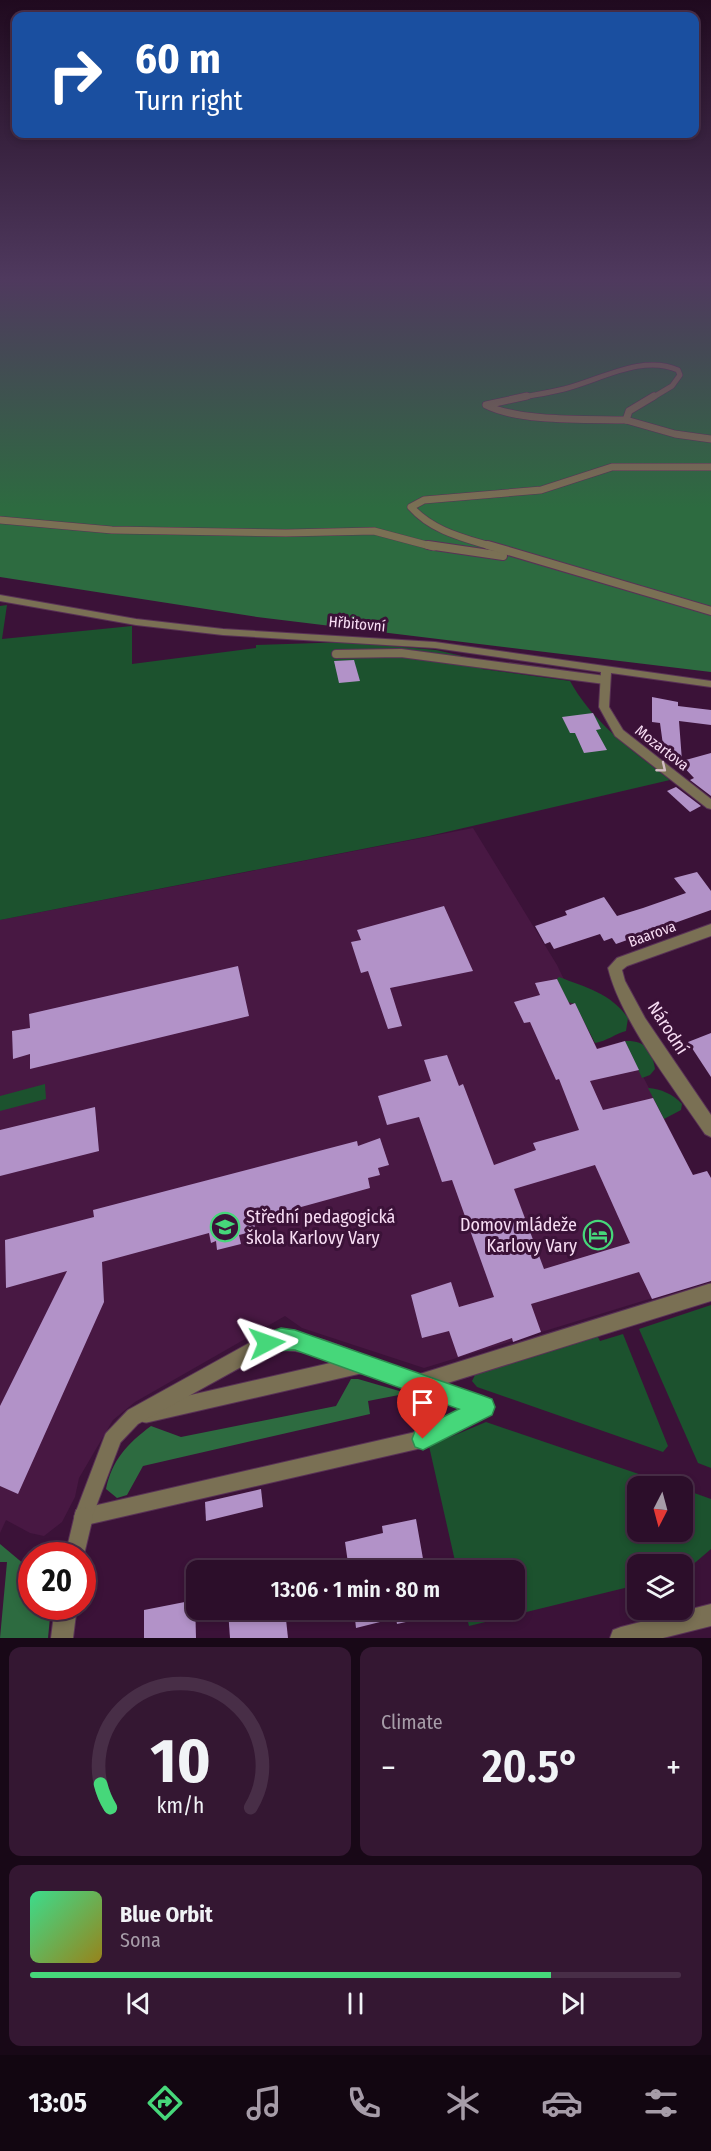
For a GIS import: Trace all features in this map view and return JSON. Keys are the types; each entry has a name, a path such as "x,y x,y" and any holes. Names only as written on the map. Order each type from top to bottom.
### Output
{"street":[{"name":"Hřbitovní","path":"0,598 168,626 223,632 435,645 605,675 711,684"},
{"name":"Mozartova","path":"605,675 604,707 619,733 711,805"},
{"name":"Baarova","path":"615,978 615,968 622,962 711,930"},
{"name":"Národní","path":"615,978 711,1129"},
{"path":"78,1542 83,1517"},
{"path":"621,1638 711,1615"},
{"path":"62,1638 64,1620"}],"lane":[{"path":"626,420 625,417 629,411 672,386 680,375 676,367 646,366 536,397 495,400 486,405 494,410 519,413 626,420 675,434 711,439"},
{"path":"711,467 612,467 541,490 424,500 412,504 413,512 429,522 473,542 543,560 660,599 711,611"},
{"path":"0,520 112,531 286,533 374,531 435,547 543,560"},
{"path":"336,654 401,653 605,675"},
{"path":"416,1384 711,1292"},
{"path":"281,1339 295,1340 484,1407 423,1439 83,1517 112,1438 134,1417 267,1343 281,1339"},
{"path":"134,1417 364,1364"}],"shaded area":[{"path":"473,828 557,965 597,1048 625,1041 693,1175 707,1171 711,1178 711,1280 424,1368 302,1328 285,1316 135,1402 113,1420 79,1478 75,1497 62,1522 44,1536 30,1533 6,1520 0,1533 0,920"}],"green space":[{"path":"0,354 711,354 711,672 257,617 0,577"},
{"path":"7,605 2,639 132,626 132,664 256,648 256,645 348,642 436,650 471,658 482,669 570,681 579,696 602,723 670,780 429,836 0,920 0,606"},
{"path":"559,977 597,992 614,1003 628,1018 626,1031 595,1043 575,1004 568,1002 557,979"},
{"path":"625,1041 642,1044 652,1056 655,1069 650,1075 642,1078"},
{"path":"45,1084 46,1099 0,1111 0,1096"},
{"path":"648,1088 675,1097 682,1104 681,1110 664,1119"},
{"path":"711,1305 711,1468 698,1463 639,1329"},
{"path":"623,1334 668,1446 663,1452 477,1387 472,1381 475,1375 597,1335 600,1341"},
{"path":"351,1379 413,1395 402,1415 399,1395 368,1401 370,1414 143,1466 127,1495 117,1498 106,1489 112,1469 122,1453 151,1426 181,1437 336,1406"},
{"path":"486,1422 645,1476 627,1476 627,1542 693,1542 693,1493 711,1499 711,1549 693,1564 693,1554 627,1554 627,1587 525,1612 525,1560 455,1560 429,1446"},
{"path":"0,1544 18,1559 18,1620 50,1620 48,1638 0,1638 7,1562 0,1562"},
{"path":"468,1620 494,1620 469,1626"}],"building":[{"path":"354,660 360,681 339,683 334,661"},
{"path":"652,697 678,702 678,706 711,710 711,725 679,721 682,761 711,753 711,796 690,780 694,778 663,745 660,723 652,722"},
{"path":"593,713 601,729 596,730 607,750 584,753 575,733 570,733 562,717"},
{"path":"676,787 701,806 690,812 667,791"},
{"path":"697,872 711,891 711,910 616,944 612,938 604,941 600,934 554,949 550,942 545,944 535,926 567,915 565,911 604,897 617,916 643,908 686,893 674,878"},
{"path":"444,906 473,971 390,988 402,1026 388,1029 368,971 361,973 351,942 361,940 357,930"},
{"path":"238,966 249,1016 30,1069 30,1054 13,1059 12,1031 30,1028 29,1014"},
{"path":"557,979 570,1005 575,1003 597,1049 625,1041 639,1070 590,1081 603,1110 653,1098 693,1175 707,1171 711,1178 711,1281 652,1299 639,1272 531,1304 541,1332 513,1342 512,1338 458,1357 449,1331 422,1338 411,1295 451,1282 459,1307 494,1297 452,1180 442,1182 419,1117 387,1125 378,1096 431,1081 424,1060 447,1055 459,1086 463,1084 494,1165 536,1150 533,1143 579,1130 559,1079 556,1080 530,1022 524,1023 514,1002 540,995 535,983","holes":["595,1165 630,1243 544,1269 514,1189"]},
{"path":"711,1033 711,1077 688,1042"},
{"path":"95,1107 99,1151 0,1176 0,1130"},
{"path":"380,1138 389,1165 378,1168 380,1175 368,1178 370,1188 254,1220 255,1231 239,1235 241,1244 217,1250 216,1241 211,1243 209,1233 102,1262 104,1302 18,1494 0,1486 0,1406 67,1271 6,1288 5,1240 94,1217 93,1210 357,1141 358,1146"},
{"path":"261,1489 263,1507 206,1521 205,1502"},
{"path":"416,1519 423,1560 348,1560 345,1542 383,1533 382,1526"},
{"path":"186,1602 186,1620 196,1620 196,1638 144,1638 144,1610"},
{"path":"229,1620 286,1620 288,1638 230,1638"},
{"path":"355,1620 388,1620 356,1628"},
{"path":"396,1620 415,1620 397,1624"}],"place":[{"name":"Střední pedagogická škola Karlovy Vary","path":"225,1227"},
{"name":"Domov mládeže Karlovy Vary","path":"598,1235"}],"route":[{"path":"267,1343 281,1339 295,1340 484,1407 423,1439"}]}
